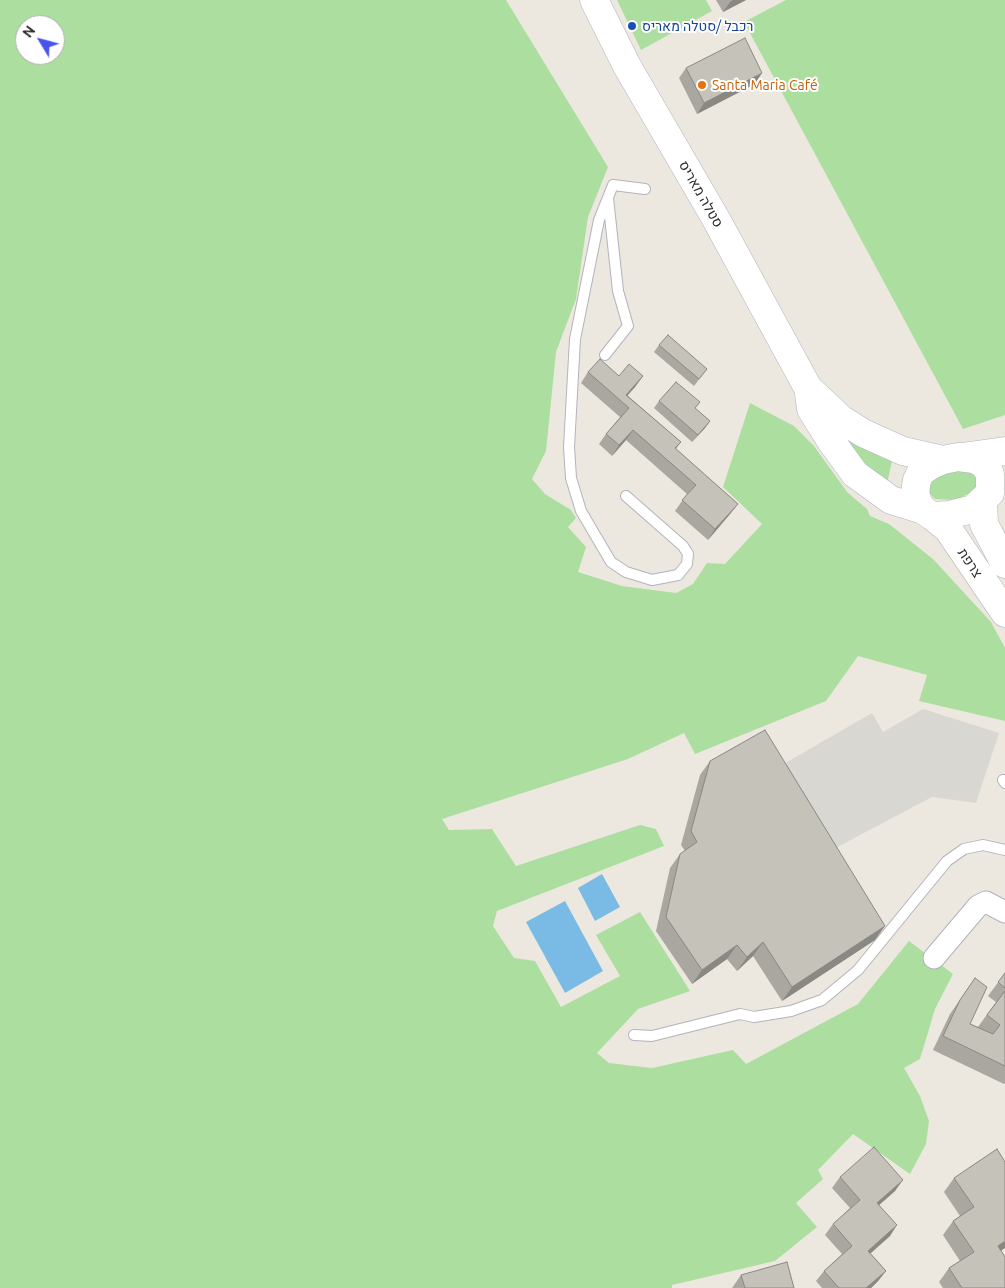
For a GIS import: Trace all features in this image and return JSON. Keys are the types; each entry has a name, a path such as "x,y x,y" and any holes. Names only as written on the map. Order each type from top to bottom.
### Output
{"street":[{"name":"סטלה מאריס","path":"594,0 627,66 716,219 808,388 841,419 863,433 903,451 951,458"},
{"name":"סטלה מאריס","path":"808,388 811,409 830,441 855,474 891,500 928,513"},
{"path":"951,458 974,458 984,464 990,474 993,491 964,512 928,513 918,504 915,492 916,480 921,472 951,458 1005,451"},
{"name":"צרפת","path":"993,491 984,524 1005,564"},
{"name":"צרפת","path":"928,513 948,529 1005,613"},
{"path":"934,958 978,906 986,902 1005,912"}],"lane":[{"path":"626,496 683,546 688,554 687,564 678,575 652,580 626,572 611,562 581,511 571,478 569,447 575,339 599,220 612,185 645,189"},
{"path":"605,355 628,326 616,282 608,194"},
{"path":"634,1035 652,1036 740,1014 754,1017 791,1011 822,1000 858,970 947,861 964,849 983,845 1005,850"}],"green space":[{"path":"0,0 506,0 608,167 588,217 576,299 556,352 546,451 532,479 545,494 571,510 576,518 568,527 586,547 578,572 622,586 676,593 693,584 707,563 725,564 762,524 723,487 750,403 794,426 814,446 847,492 867,509 870,516 889,524 933,559 991,622 1005,648 1005,721 919,701 927,675 858,656 826,701 695,754 684,733 628,759 442,819 449,830 492,829 516,866 640,825 656,829 664,846 497,911 493,926 514,958 535,961 561,1007 620,976 596,935 640,912 690,991 638,1009 597,1053 609,1063 652,1068 733,1050 746,1064 858,1004 909,941 953,974 935,1009 920,1059 904,1068 920,1096 929,1121 926,1144 910,1174 853,1134 818,1170 823,1179 796,1203 817,1227 775,1261 672,1285 672,1288 0,1288"},
{"path":"617,0 706,0 712,11 641,50"},
{"path":"786,0 1005,0 1005,415 963,429 744,22"},
{"path":"839,430 893,456 886,489 860,471"},
{"path":"944,471 971,473 977,478 977,487 972,492 956,500 935,499 930,494 928,484 935,476"}],"shaded area":[{"path":"923,709 999,733 976,803 932,797 826,853 775,769 872,713 883,732"}],"water":[{"path":"602,874 620,907 595,921 578,888"},
{"path":"565,901 603,971 565,993 526,922"}],"building":[{"path":"745,38 762,73 704,103 686,68"},
{"path":"668,335 707,369 699,379 659,345"},
{"path":"600,359 619,376 629,364 643,376 626,395 681,442 675,448 738,504 715,529 682,500 696,485 633,430 619,445 606,434 629,408 588,372"},
{"path":"676,382 700,402 695,408 710,421 698,435 659,401"},
{"path":"765,730 885,926 792,987 763,942 747,957 737,945 702,970 666,917 680,854 697,842 691,831 710,761"},
{"path":"1005,973 1005,988 998,982"},
{"path":"975,978 987,987 970,1024 993,1034 1000,1025 987,1015 1005,991 1005,1066 943,1036 960,1000"},
{"path":"874,1147 903,1180 877,1203 897,1225 868,1251 886,1271 866,1288 839,1288 824,1271 852,1246 833,1224 860,1200 840,1177"},
{"path":"997,1149 1005,1162 1005,1241 998,1246 1005,1257 1005,1288 962,1288 949,1268 974,1252 953,1221 974,1207 954,1178"},
{"path":"787,1262 794,1288 745,1288 741,1275"}],"place":[{"name":"רכבל /סטלה מאריס","path":"632,26"},
{"name":"Santa Maria Café","path":"702,85"}]}
